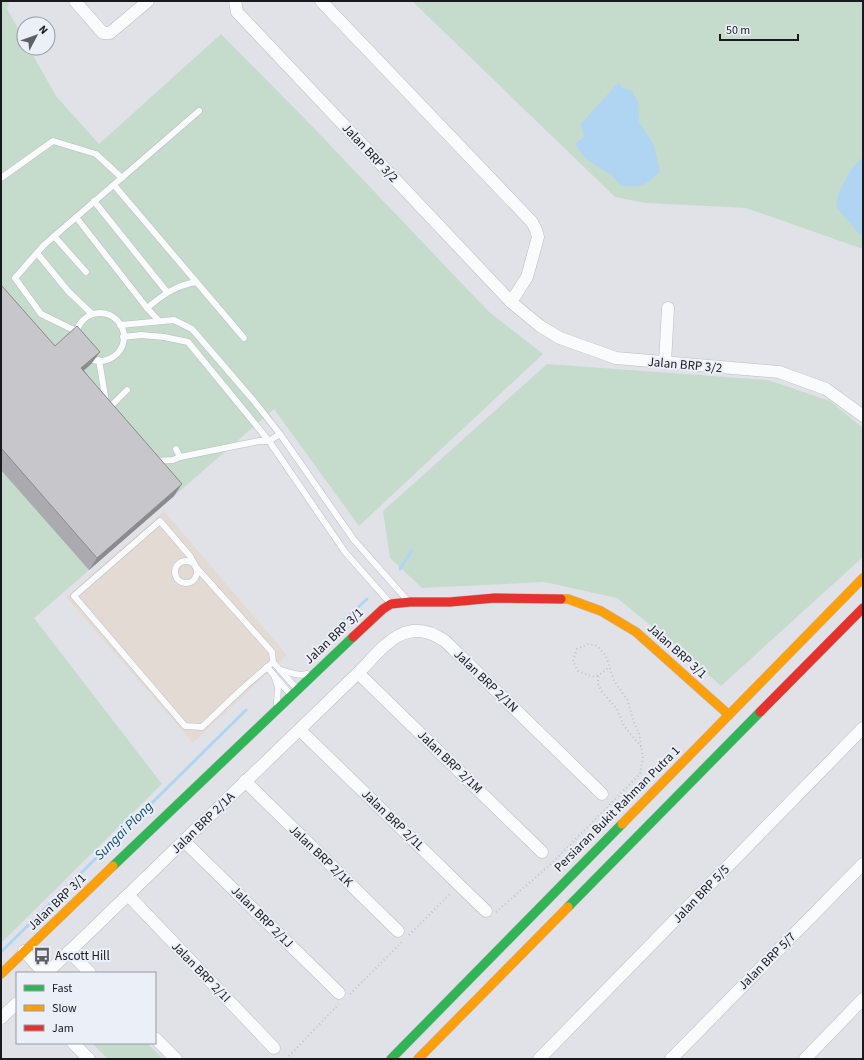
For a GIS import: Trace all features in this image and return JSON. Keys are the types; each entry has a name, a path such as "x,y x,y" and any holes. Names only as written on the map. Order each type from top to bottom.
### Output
{"main road":[{"name":"Persiaran Bukit Rahman Putra 1","path":"391,1059 863,578"},
{"name":"Jalan BRP 3/1","path":"1,974 313,673 382,609 391,604 410,602 450,602 495,598 568,599 601,611 636,632 729,715"},
{"path":"418,1059 863,608"},
{"path":"727,747 730,734 729,715 753,709 793,669 809,664"}],"street":[{"path":"75,1 103,33 110,33 148,1"},
{"name":"Jalan BRP 3/2","path":"235,1 237,12 511,302 540,326 560,338 616,358 665,364 779,372 826,389 863,416"},
{"path":"321,1 534,226 538,237 526,277 511,302"},
{"path":"665,364 668,308"},
{"name":"Jalan BRP 2/1N","path":"358,673 394,638 404,632 415,630 426,631 436,635 445,641 602,794"},
{"name":"Jalan BRP 2/1A","path":"48,972 358,673"},
{"name":"Jalan BRP 2/1M","path":"358,673 542,852"},
{"name":"Jalan BRP 5/5","path":"539,1059 863,728"},
{"name":"Jalan BRP 2/1L","path":"300,730 488,914"},
{"name":"Jalan BRP 2/1K","path":"245,782 403,936"},
{"name":"Jalan BRP 2/1J","path":"184,841 342,998"},
{"name":"Jalan BRP 5/7","path":"671,1059 863,864"},
{"name":"Jalan BRP 2/1I","path":"128,895 274,1048"},
{"path":"24,951 43,972"},
{"path":"69,951 89,972"},
{"path":"805,1059 863,999"},
{"path":"1,1018 16,1004"},
{"path":"156,1039 176,1059"},
{"path":"74,1044 89,1059"}],"lane":[{"path":"76,331 41,314 15,278 54,236 199,111"},
{"path":"1,178 53,141 96,154 122,178"},
{"path":"114,185 244,338"},
{"path":"94,201 167,292"},
{"path":"76,218 159,321"},
{"path":"54,236 86,272"},
{"path":"37,254 68,291 92,314"},
{"path":"147,308 167,292 178,286 196,282"},
{"path":"97,312 108,314 118,321 123,331 123,343 117,353 108,360 96,361 85,356 78,347 75,336 78,325 86,316 92,314 97,312"},
{"path":"120,324 174,320 192,328 280,434 354,540 410,602"},
{"path":"123,337 141,335 164,337 188,342 269,441 345,552 391,604"},
{"path":"99,360 107,410 112,416"},
{"path":"107,410 127,390"},
{"path":"148,456 154,461 173,460 180,457 259,441 269,441 280,434"},
{"path":"176,449 180,457"},
{"path":"274,662 242,689 202,727 185,726 74,596 160,521 190,556 196,567 272,652 274,662 294,692"},
{"path":"267,667 294,692"},
{"path":"280,669 292,674 300,675 313,673"},
{"path":"274,675 278,687 278,698 275,710"}],"path":[{"path":"488,914 551,864 640,774 643,758 639,733 627,699 614,681 606,656 597,646 588,644 577,649 573,660 578,671 590,677 598,676 609,667"},
{"path":"598,676 598,684 602,692 617,709 624,726 641,748"},
{"path":"286,1059 327,1018 342,998 403,936 455,891"}],"shaded area":[{"path":"164,511 287,655 193,743 66,597"}],"green space":[{"path":"1,1 9,1 7,9 16,25 16,56 34,56 56,96 99,144 221,34 310,124 488,311 543,354 359,526 274,409 34,618 162,784 1,943"},
{"path":"412,1 863,1 863,249 746,208 645,203 615,197"},
{"path":"547,364 768,380 830,401 863,428 863,557 721,686 683,652 617,598 544,582 422,588 390,558 383,511"},
{"path":"93,1044 148,1044 163,1059 108,1059"}],"water":[{"path":"618,83 622,88 632,91 638,102 639,122 653,143 660,171 646,183 638,186 620,185 612,175 585,158 575,144 584,137 581,124"},
{"path":"863,157 863,238 836,207 838,195 851,169"}],"building":[{"path":"1,285 55,346 77,326 100,352 81,368 182,484 97,558 1,448"}],"waterway":[{"name":"Sungai Plong","path":"400,569 412,550"},
{"name":"Sungai Plong","path":"328,635 367,599"},
{"name":"Sungai Plong","path":"1,952 246,710"}],"traffic: fast":[{"path":"113,866 353,637"},
{"path":"568,907 760,712"},
{"path":"391,1059 622,824"}],"traffic: slow":[{"path":"622,824 863,578"},
{"path":"561,599 568,599 601,611 636,632 729,715"},
{"path":"1,974 113,866"},
{"path":"418,1059 568,907"}],"traffic: jam":[{"path":"353,637 383,609 391,604 410,602 450,602 495,598 561,599"},
{"path":"760,712 863,608"}],"place":[{"name":"Ascott Hill","path":"42,956"}]}
